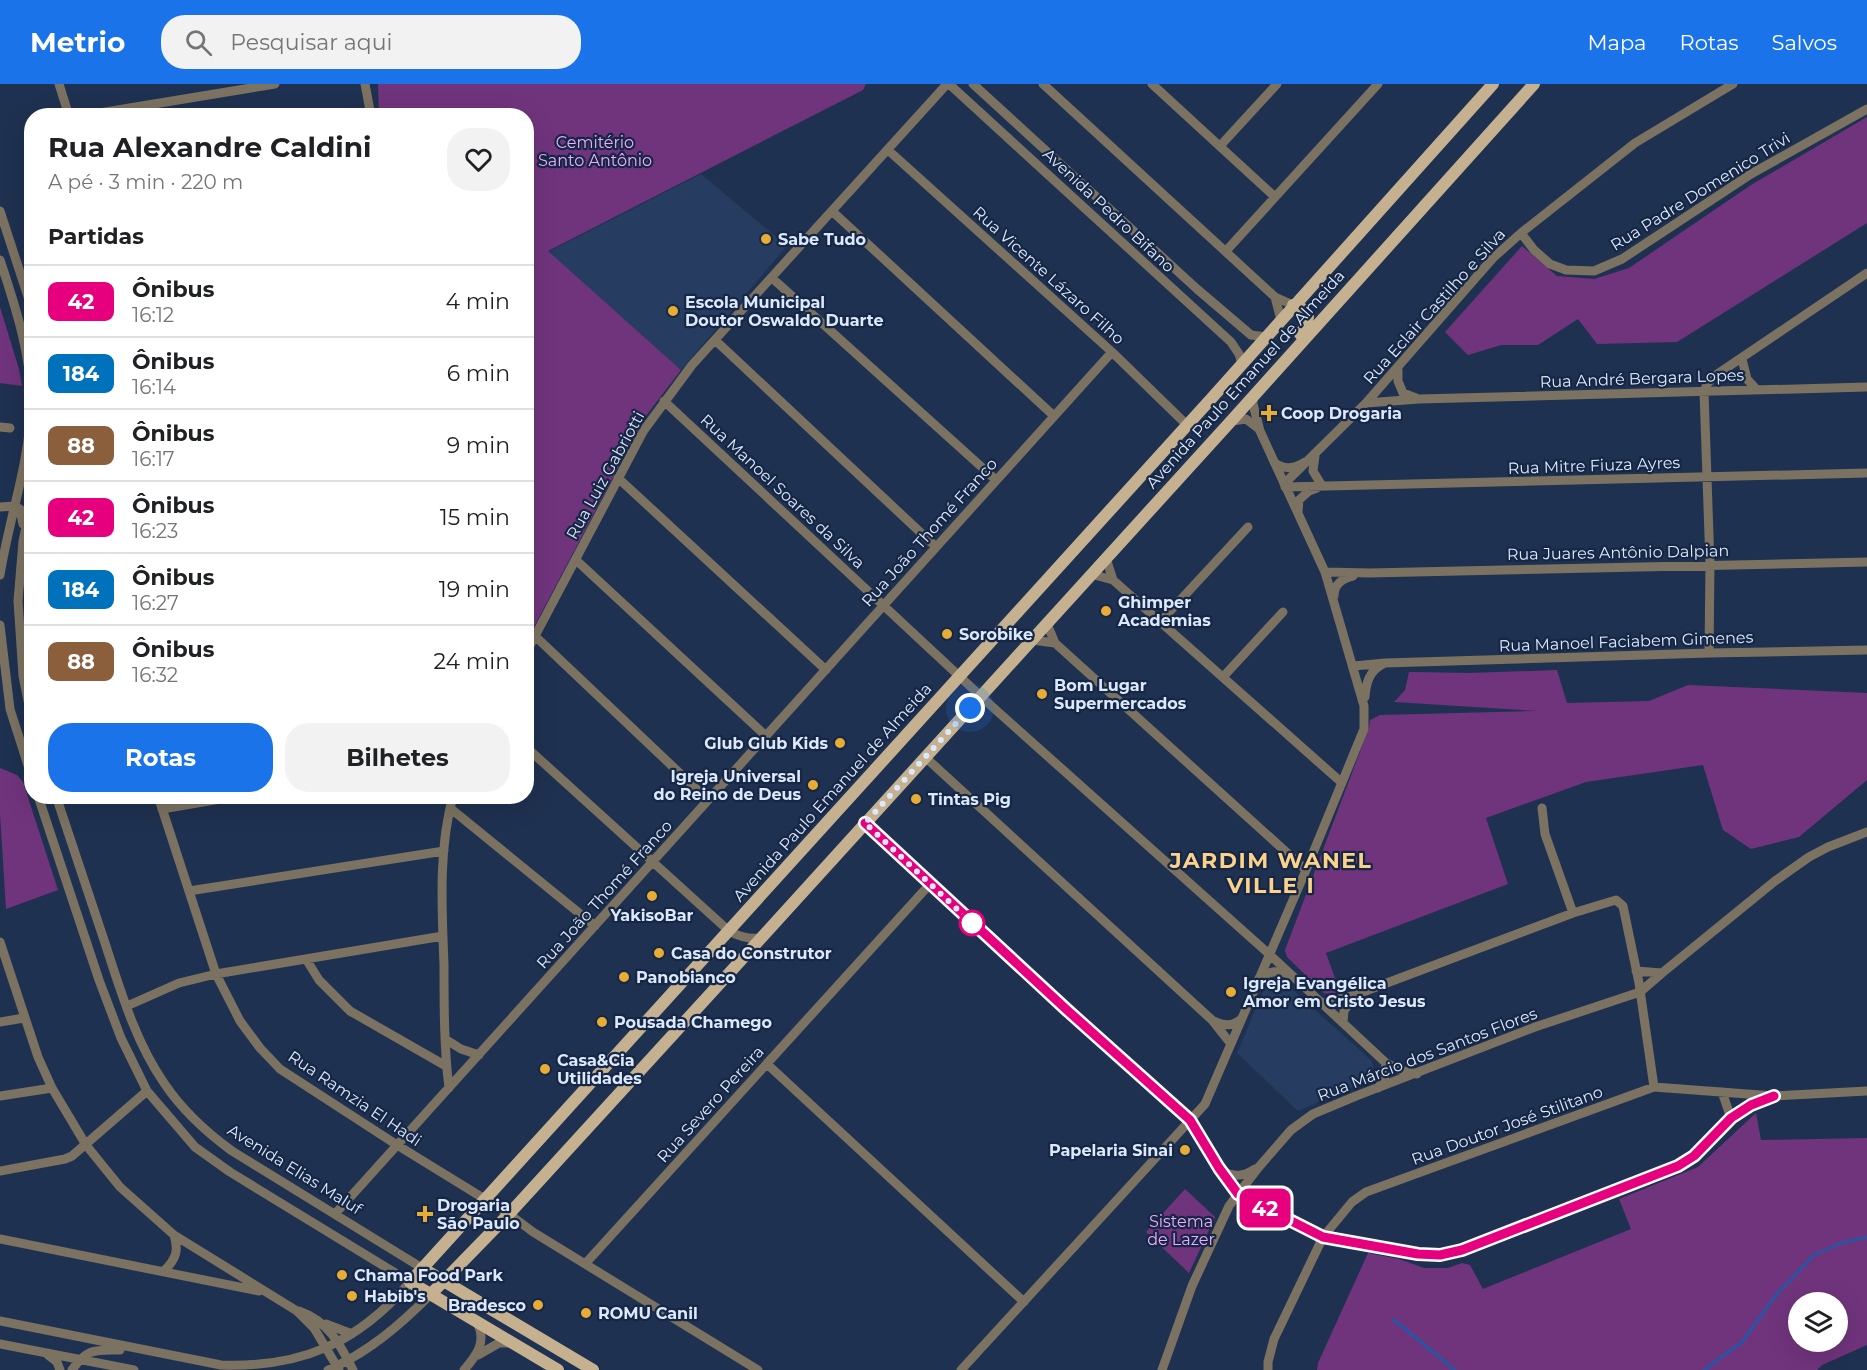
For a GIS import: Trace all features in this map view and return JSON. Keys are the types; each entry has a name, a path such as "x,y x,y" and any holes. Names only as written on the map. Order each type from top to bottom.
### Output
{"main road":[{"name":"Avenida Paulo Emanuel de Almeida","path":"410,1282 1493,84"},
{"name":"Avenida Paulo Emanuel de Almeida","path":"431,1294 509,1214 761,938 1534,84"},
{"path":"1266,381 1279,357 1307,323 1306,312 1293,305"},
{"name":"Avenida Elias Maluf","path":"422,1268 591,1368"},
{"path":"410,1282 558,1370"},
{"path":"537,1358 550,1350 591,1368"}],"street":[{"path":"59,84 66,108"},
{"path":"130,108 275,84"},
{"path":"365,84 370,108"},
{"name":"Rua Luiz Gabriotti","path":"534,640 644,430 664,401 692,365 948,84"},
{"name":"Avenida Pedro Bifano","path":"948,84 1231,342 1242,363"},
{"name":"Avenida Pedro Bifano","path":"973,84 1197,289 1251,335 1266,337"},
{"path":"1043,84 1275,297 1293,305"},
{"path":"1152,84 1275,197"},
{"path":"1261,84 1270,92"},
{"path":"1220,146 1277,84"},
{"path":"1226,250 1378,84"},
{"name":"Rua Eclair Castilho e Silva","path":"1285,486 1382,386 1493,258 1521,233 1635,143 1733,84"},
{"name":"Rua Padre Domenico Trivi","path":"1521,233 1534,250 1550,264 1566,270 1594,271 1622,259 1751,174 1867,109"},
{"name":"Rua Vicente Lázaro Filho","path":"888,150 1112,352 1187,425"},
{"path":"0,211 24,282"},
{"path":"832,212 1054,416"},
{"path":"0,260 14,303 24,349"},
{"path":"1684,393 1742,359 1867,273"},
{"path":"772,278 996,480"},
{"path":"1186,302 1197,289"},
{"path":"1275,297 1281,320"},
{"path":"14,303 24,303"},
{"path":"715,340 936,547"},
{"name":"Rua João Thomé Franco","path":"335,1214 1112,352"},
{"path":"1742,359 1747,380 1757,390"},
{"path":"1398,368 1398,381 1402,393"},
{"path":"1709,653 1710,564 1704,392 1707,384 1715,376"},
{"path":"1855,387 1867,379"},
{"path":"1382,386 1378,397 1386,402"},
{"name":"Rua André Bergara Lopes","path":"1382,386 1419,399"},
{"name":"Rua André Bergara Lopes","path":"1366,403 1419,399 1867,387"},
{"path":"1253,395 1260,431 1329,583 1364,706"},
{"name":"Rua Manoel Soares da Silva","path":"664,401 960,676"},
{"path":"1230,422 1236,419 1246,419 1255,424 1260,431"},
{"path":"0,427 10,428"},
{"path":"1299,516 1298,506 1304,494 1322,486 1313,471 1315,456"},
{"name":"Rua Eclair Castilho e Silva","path":"1273,461 1280,467 1287,468 1301,465 1315,456"},
{"path":"20,575 0,574 24,459"},
{"name":"Rua Mitre Fiuza Ayres","path":"1285,486 1867,472"},
{"path":"618,478 826,670"},
{"path":"0,507 14,506 22,512 23,542"},
{"path":"1160,622 1248,527"},
{"path":"24,537 18,601 24,685"},
{"path":"1107,558 1113,580"},
{"path":"576,560 766,735"},
{"name":"Rua Juares Antônio Dalpian","path":"1325,572 1371,573 1867,562"},
{"name":"Rua Juares Antônio Dalpian","path":"1329,583 1371,573"},
{"path":"1091,574 1113,580 1341,782"},
{"path":"1334,600 1334,591 1345,578"},
{"path":"1223,677 1283,612"},
{"path":"1047,624 1055,643 1306,870"},
{"path":"0,625 10,709 24,753"},
{"path":"536,637 708,800"},
{"path":"1032,640 1055,643"},
{"name":"Rua Manoel Faciabem Gimenes","path":"1354,666 1385,663 1867,650"},
{"path":"961,1370 1205,1104 1364,729 1364,706 1368,679 1375,668 1385,663"},
{"path":"960,676 1269,954 1386,1063 1402,1071 1417,1074"},
{"path":"534,754 729,931 741,937 761,938"},
{"path":"925,758 1212,1020 1231,1044"},
{"path":"0,1321 221,1365 275,1364 327,1348 352,1334 390,1306 410,1282 230,1172 195,1147 147,1091 122,1038 99,980 41,804"},
{"name":"Avenida Elias Maluf","path":"59,804 127,1006 144,1049 164,1083 186,1111 213,1137 232,1151 422,1268"},
{"name":"Rua Ramzia El Hadi","path":"160,804 216,974 240,1021 260,1048 280,1069 485,1199"},
{"path":"162,809 191,804"},
{"path":"448,1088 443,936 444,851 451,804"},
{"path":"450,808 595,926"},
{"path":"1542,808 1545,834 1573,913"},
{"path":"865,823 1190,1120 1238,1194 1323,1237 1418,1254 1440,1255 1462,1250 1678,1166 1694,1156 1731,1118 1751,1105 1774,1096"},
{"name":"Rua Márcio dos Santos Flores","path":"1162,1370 1192,1286 1229,1206 1291,1130 1313,1114 1378,1088 1535,1027 1640,992 1809,857 1867,832"},
{"path":"189,891 444,851"},
{"name":"Rua Severo Pereira","path":"585,1264 930,884"},
{"path":"1322,1003 1355,995 1573,913 1616,900 1620,902 1636,970 1654,1087"},
{"path":"1252,939 1267,939 1280,928"},
{"path":"127,1006 179,983 216,974 443,936"},
{"path":"87,943 103,938"},
{"path":"0,944 24,1018 52,1088 86,1145 120,1187 174,1235 297,1311 314,1328 327,1348 334,1369 392,1331 431,1294"},
{"path":"306,959 319,980 350,1011 446,1066"},
{"path":"1636,970 1662,973"},
{"path":"1258,978 1276,971 1293,976"},
{"path":"1343,1022 1344,1011 1355,995"},
{"path":"0,1022 24,1018"},
{"path":"1212,1020 1226,1025 1238,1022 1242,1018"},
{"path":"445,1039 461,1049 479,1055"},
{"path":"1378,1088 1384,1080 1386,1063"},
{"path":"767,1064 1024,1302"},
{"name":"Rua Doutor José Stilitano","path":"1268,1370 1274,1339 1323,1237 1352,1202 1366,1192 1654,1087 1774,1096 1867,1091"},
{"path":"0,1096 52,1088"},
{"path":"0,1171 65,1160 86,1145 147,1091"},
{"path":"1722,1092 1731,1118"},
{"path":"1219,1168 1230,1176 1241,1176 1258,1168"},
{"path":"485,1199 533,1232 758,1370"},
{"path":"164,1271 173,1262 177,1253 174,1235"},
{"path":"0,1239 267,1293"},
{"path":"297,1311 352,1334"},
{"path":"476,1357 481,1345 482,1334 477,1321"},
{"path":"324,1324 338,1342 354,1370"},
{"path":"312,1353 314,1328"},
{"path":"464,1370 476,1357 499,1343 513,1343"},
{"path":"0,1344 134,1370"},
{"path":"72,1370 88,1352 141,1350"},
{"path":"44,1352 57,1362 60,1370"},
{"path":"354,1370 358,1355"}],"shaded area":[{"name":"Escola Municipal Doutor Oswaldo Duarte","path":"701,174 787,246 681,370 548,252"},
{"path":"1275,979 1283,981 1372,1061 1374,1073 1369,1080 1298,1111 1237,1053 1266,984"}],"green space":[{"name":"Cemitério Santo Antônio","path":"378,84 866,84 863,90 548,251 681,370 645,417 534,627 534,108 379,108"},
{"path":"1867,117 1867,223 1677,342 1597,344 1578,319 1538,345 1501,345 1468,355 1445,332 1522,246 1557,276 1594,279 1629,268 1751,185"},
{"path":"0,307 19,369 22,386 0,383"},
{"path":"1557,670 1567,703 1649,701 1688,685 1867,693 1867,780 1799,837 1751,849 1723,830 1703,765 1586,782 1486,818 1508,884 1326,953 1340,992 1324,993 1287,957 1285,950 1369,728 1370,720 1380,715 1537,711 1394,702 1405,690 1409,672 1469,673"},
{"path":"0,768 17,775 23,782 24,804 30,804 58,890 6,909 0,814"},
{"path":"1756,1113 1761,1140 1867,1138 1867,1345 1822,1365 1817,1370 1317,1370 1318,1363 1368,1253 1399,1259 1424,1268 1448,1268 1462,1263 1470,1265 1483,1289 1631,1229 1619,1199 1698,1167"},
{"name":"Sistema de Lazer","path":"1185,1189 1215,1217 1189,1273 1146,1232"}],"waterway":[{"path":"1704,1370 1742,1342 1776,1295 1814,1255 1841,1243 1867,1237"},
{"path":"1393,1319 1455,1370"}],"bus line":[{"name":"42","path":"865,823 1190,1120 1238,1194 1323,1237 1418,1254 1440,1255 1462,1250 1678,1166 1694,1156 1731,1118 1751,1105 1774,1096"}],"place":[{"name":"Sabe Tudo","path":"766,239"},
{"name":"Escola Municipal Doutor Oswaldo Duarte","path":"673,311"},
{"name":"Coop Drogaria","path":"1269,413"},
{"name":"Ghimper Academias","path":"1106,611"},
{"name":"Sorobike","path":"947,634"},
{"name":"Bom Lugar Supermercados","path":"1042,694"},
{"name":"Glub Glub Kids","path":"840,743"},
{"name":"Igreja Universal do Reino de Deus","path":"813,785"},
{"name":"Tintas Pig","path":"916,799"},
{"name":"YakisoBar","path":"652,896"},
{"name":"Casa do Construtor","path":"659,953"},
{"name":"Panobianco","path":"624,977"},
{"name":"Igreja Evangélica Amor em Cristo Jesus","path":"1231,992"},
{"name":"Pousada Chamego","path":"602,1022"},
{"name":"Casa&Cia Utilidades","path":"545,1069"},
{"name":"Papelaria Sinai","path":"1185,1150"},
{"name":"Drogaria São Paulo","path":"425,1214"},
{"name":"Chama Food Park","path":"342,1275"},
{"name":"Habib's","path":"352,1296"},
{"name":"Bradesco","path":"538,1305"},
{"name":"ROMU Canil","path":"586,1313"}],"district":[{"name":"JARDIM WANEL VILLE I","path":"1271,872"}],"route":[{"path":"970,708 865,823 972,923"}]}
